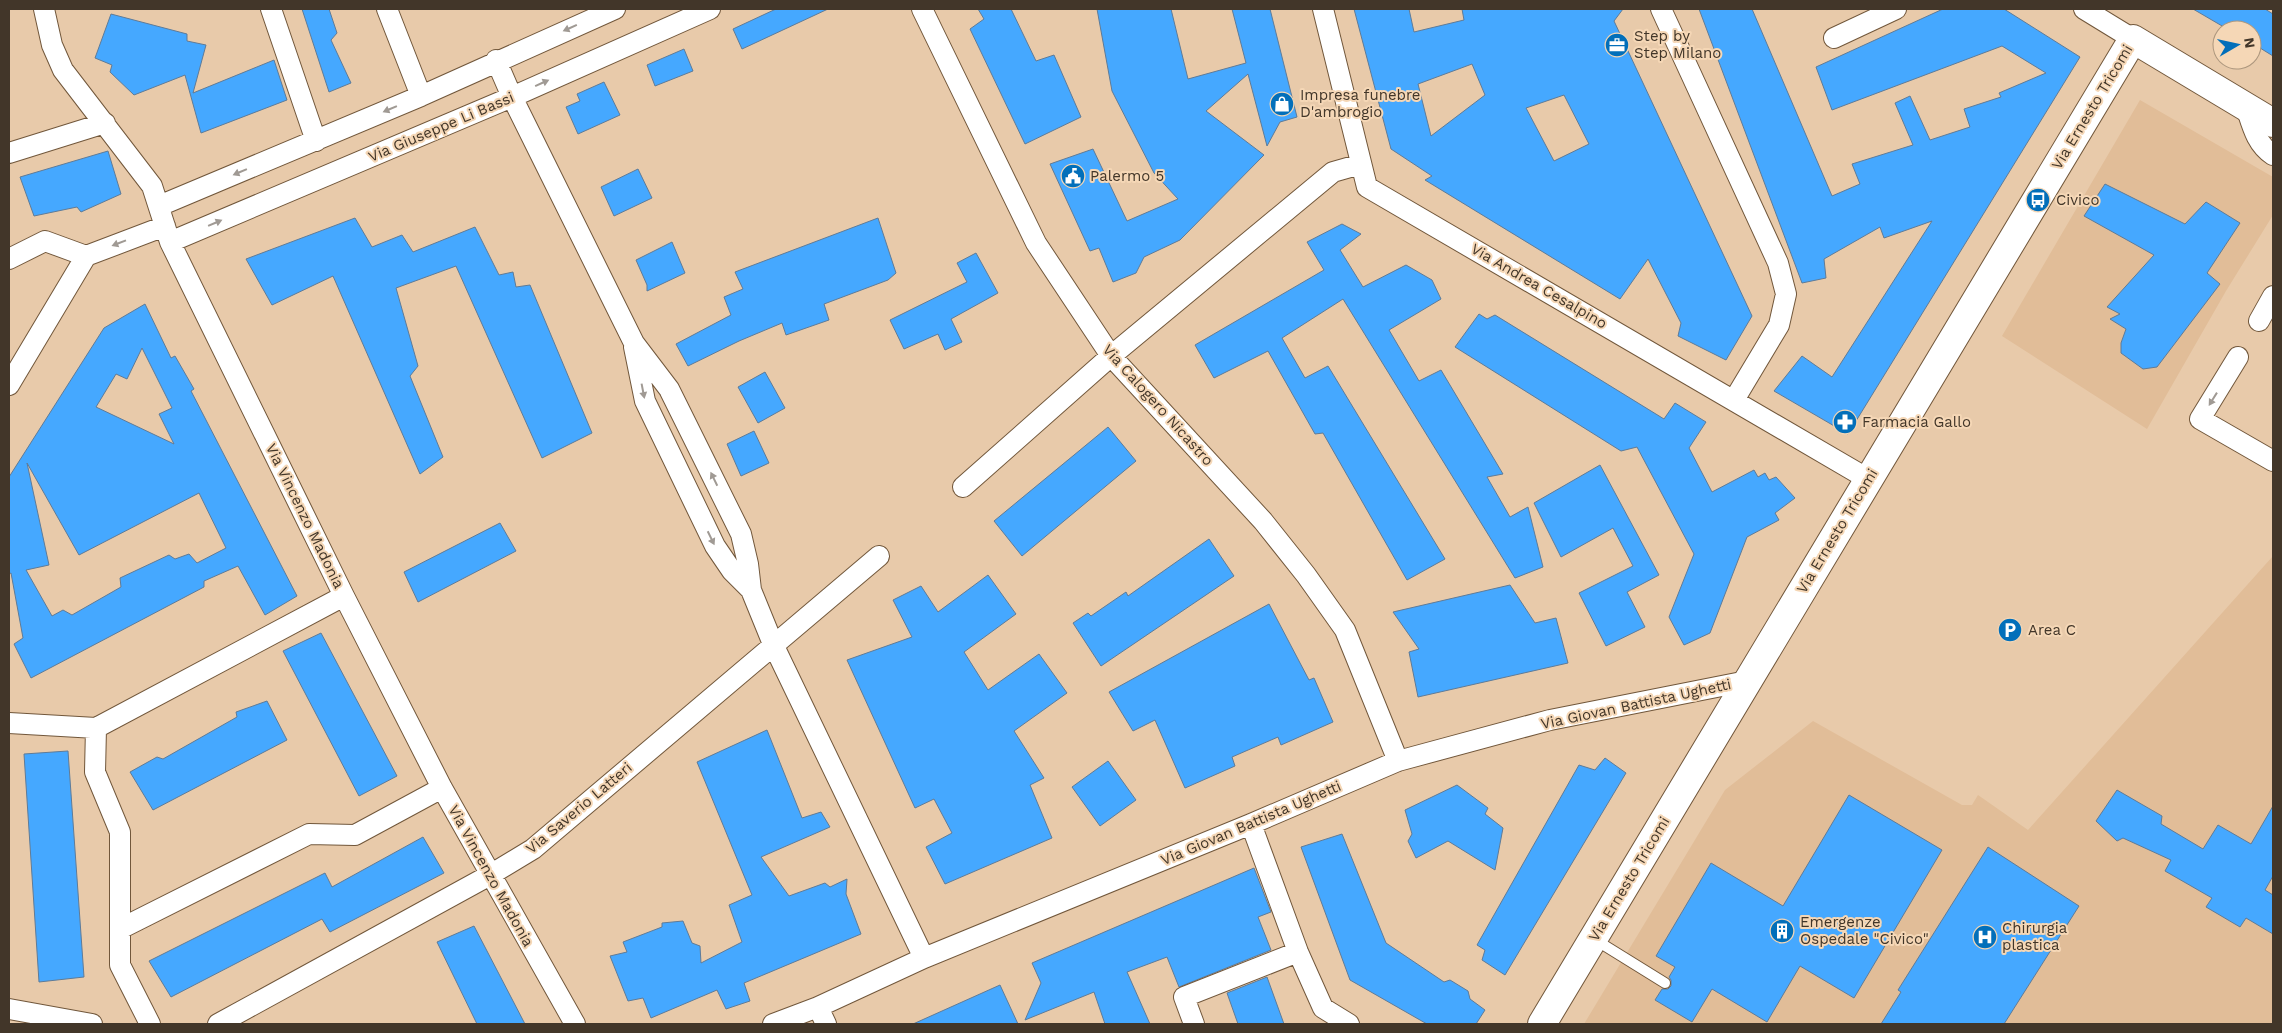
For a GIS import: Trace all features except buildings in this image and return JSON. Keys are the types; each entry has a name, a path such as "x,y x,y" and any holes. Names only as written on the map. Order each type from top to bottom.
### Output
{"street":[{"name":"Via Vincenzo Madonia","path":"44,9 52,45 64,70 152,186 168,234 344,596 442,788 575,1024"},
{"path":"271,9 316,141"},
{"path":"387,9 420,96"},
{"path":"159,206 316,141 615,9"},
{"name":"Via Giuseppe Li Bassi","path":"86,256 168,234 512,97 710,9"},
{"name":"Via Calogero Nicastro","path":"922,9 1036,243 1111,356 1263,521 1306,575 1345,630 1398,760"},
{"name":"Via Andrea Cesalpino","path":"1323,9 1367,186 1868,480"},
{"path":"1661,9 1778,263 1786,294 1779,325 1734,400"},
{"path":"1834,38 1896,9"},
{"path":"2084,9 2273,123"},
{"name":"Via Ernesto Tricomi","path":"1542,1024 2133,39"},
{"path":"496,60 512,97 634,343 669,389 741,534 748,564 751,590 773,644 924,958"},
{"path":"2246,107 2258,140 2273,155"},
{"path":"9,153 106,123"},
{"path":"963,487 1111,356 1333,172 1361,164"},
{"path":"9,259 46,241 86,256 9,385"},
{"path":"2259,321 2273,296"},
{"path":"634,343 645,401 653,418 714,546 732,571 751,590"},
{"path":"2238,357 2200,419 2273,461"},
{"name":"Via Saverio Latteri","path":"218,1024 490,875 533,849 879,556"},
{"path":"9,723 96,728 344,596"},
{"name":"Via Giovan Battista Ughetti","path":"773,1024 822,1016 924,958 1251,824 1398,760 1550,720 1747,681"},
{"path":"96,728 96,772 120,832 120,965 150,1024"},
{"path":"120,929 309,834 355,835 442,788"},
{"path":"1251,824 1298,952 1323,1008 1349,1024"},
{"path":"1194,1024 1184,997 1298,952"},
{"path":"9,1009 92,1024"}],"lane":[{"path":"1593,938 1666,983"}],"shaded area":[{"path":"2140,100 2273,177 2273,215 2226,291 2147,429 2002,336"},
{"path":"2273,556 2273,1024 1584,1024 1725,790 1813,721 1962,805 1972,805 1978,795 2028,830"}],"place":[{"name":"Step by Step Milano","path":"1617,45"},
{"name":"Impresa funebre D'ambrogio","path":"1282,104"},
{"name":"Palermo 5","path":"1073,176"},
{"name":"Civico","path":"2038,200"},
{"name":"Farmacia Gallo","path":"1845,422"},
{"name":"Area C","path":"2010,630"},
{"name":"Emergenze Ospedale \"Civico\"","path":"1782,931"},
{"name":"Chirurgia plastica","path":"1985,937"}]}
